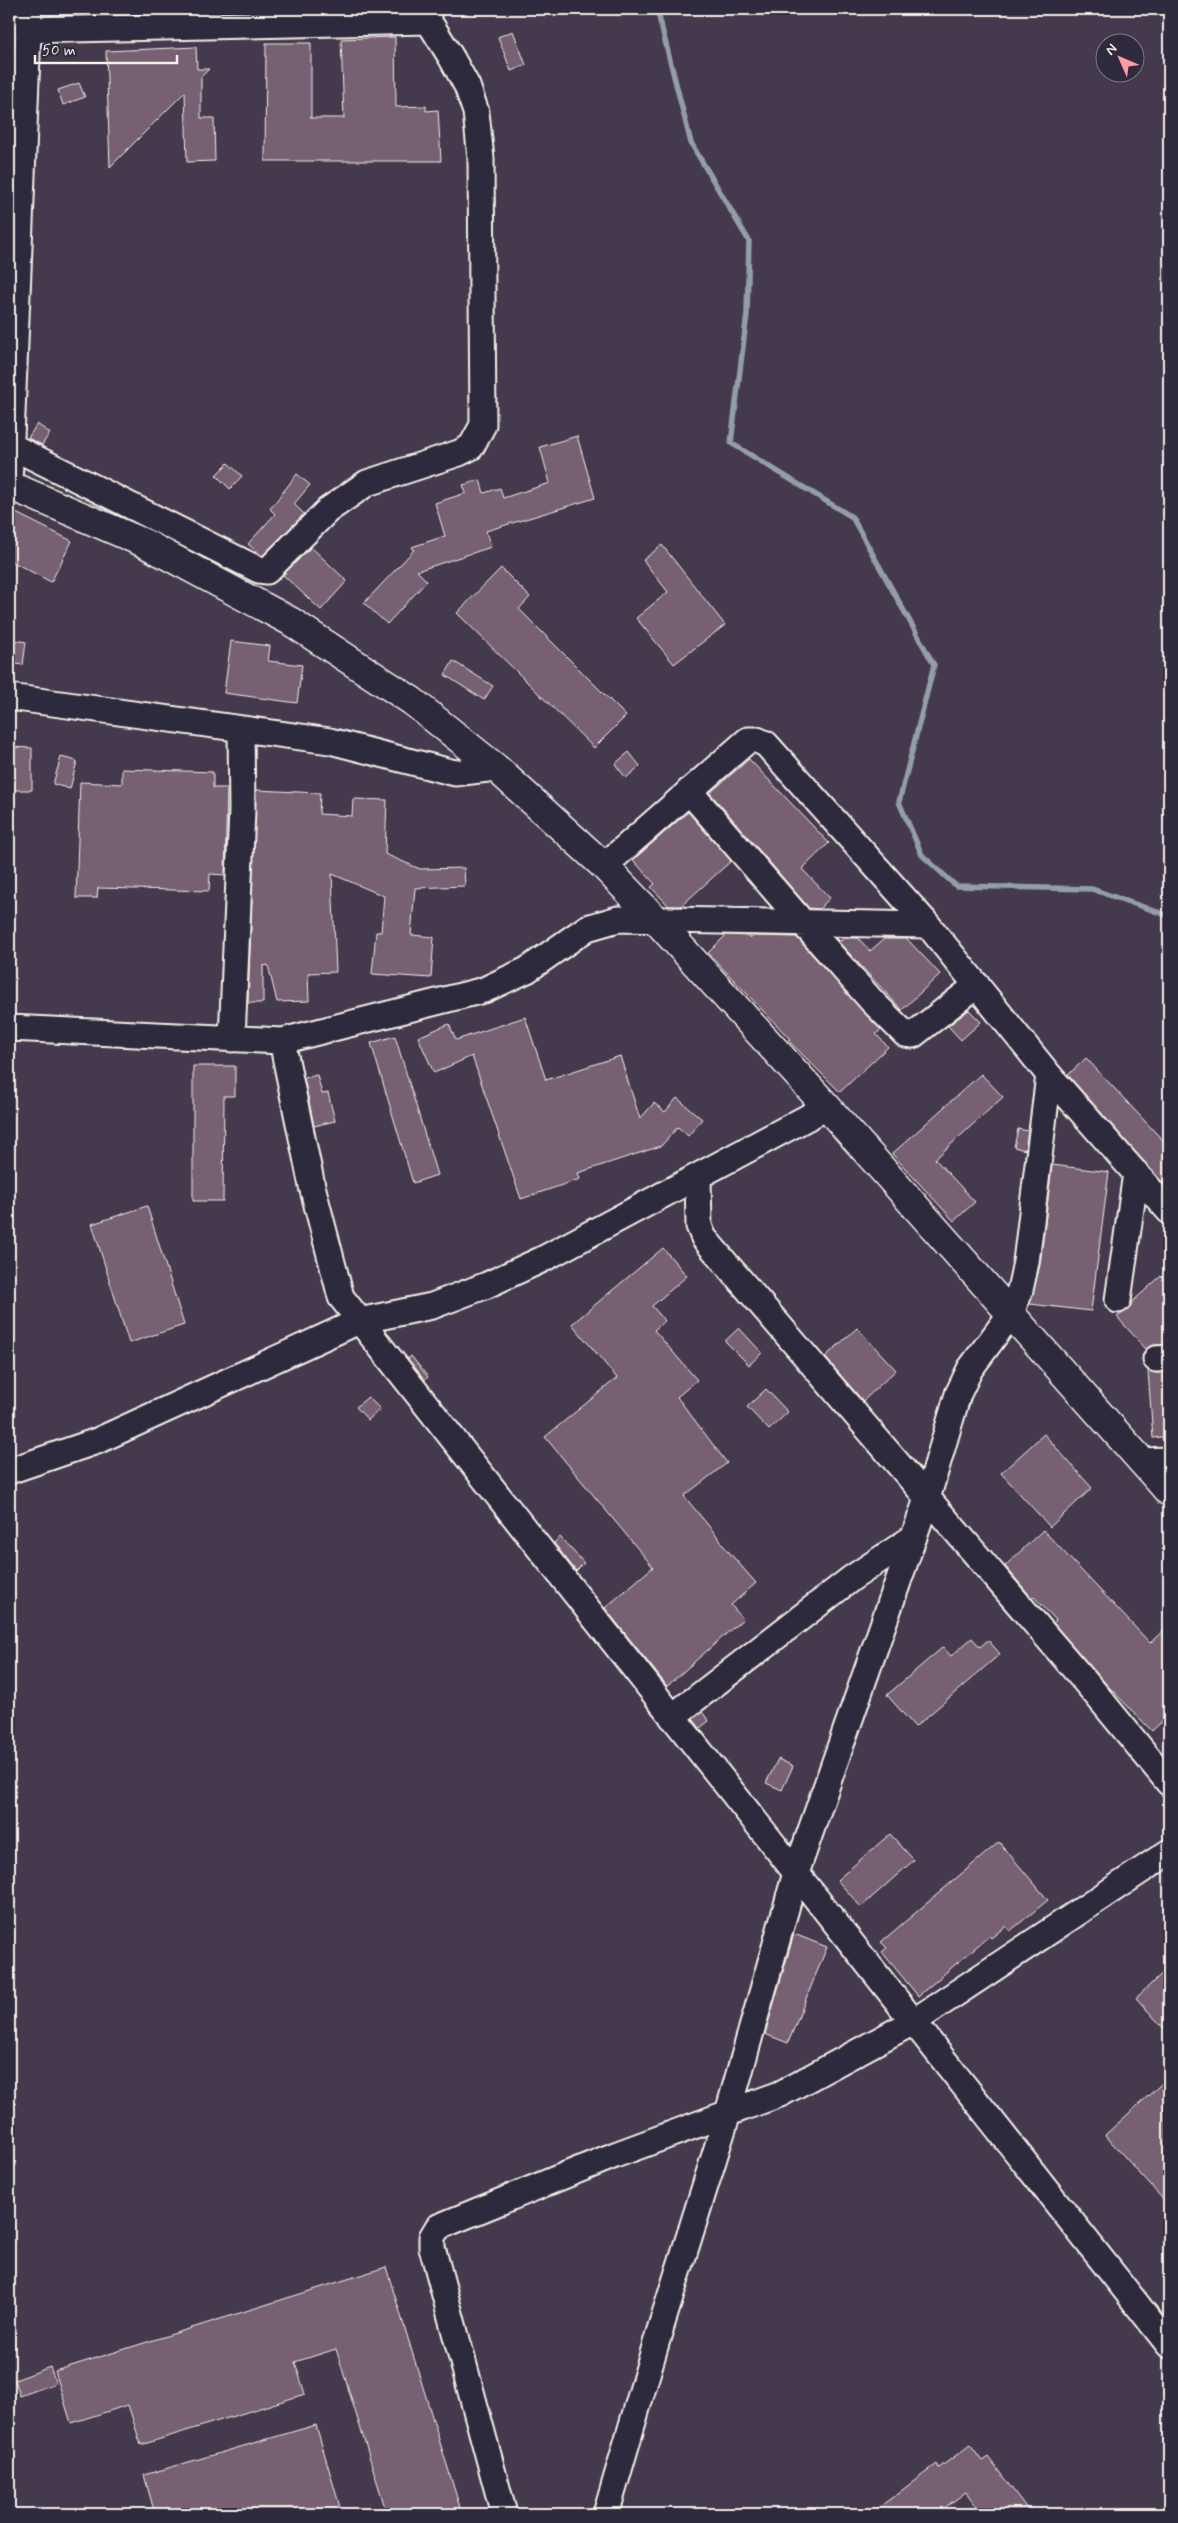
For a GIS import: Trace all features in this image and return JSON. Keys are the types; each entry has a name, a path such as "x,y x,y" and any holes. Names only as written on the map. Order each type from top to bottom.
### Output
{"main road":[{"path":"9,485 144,543 290,621 412,701 496,768 604,866 656,920 827,1108 1169,1492"}],"street":[{"path":"9,485 10,446 28,19 425,15 467,86 476,112 481,159 482,425 477,440 471,447 459,453 367,483 328,510 268,571 259,570 10,446"},
{"path":"9,697 330,741 455,772 496,768"},
{"path":"232,1039 242,810 241,730"},
{"path":"604,866 748,740 757,740 766,744 928,925 1049,1075 1169,1211"},
{"path":"689,791 872,1001 901,1031 909,1036 913,1035 977,985"},
{"path":"9,1028 282,1041 484,990 527,970 587,928 598,923 618,919 928,925"},
{"path":"282,1041 312,1186 341,1297 1169,2346"},
{"path":"606,2514 659,2333 728,2113 796,1873 927,1499 958,1394 970,1369 1010,1315 1020,1290 1026,1262 1049,1075"},
{"path":"9,1471 97,1441 359,1321 432,1306 487,1285 543,1259 827,1108"},
{"path":"1118,1300 1136,1173"},
{"path":"698,1178 699,1226 704,1238 1096,1693 1169,1783"},
{"path":"1142,1461 1169,1460"},
{"path":"672,1717 852,1578 914,1537"},
{"path":"504,2514 432,2247 432,2238 438,2227 615,2155 780,2094 913,2022 1169,1852"}],"building":[{"path":"513,31 526,65 511,71 498,37"},
{"path":"395,37 396,107 426,106 426,111 438,110 441,161 265,161 266,43 311,43 311,118 344,118 341,39"},
{"path":"196,47 197,69 209,69 201,77 201,118 214,118 215,161 187,162 185,92 110,167 106,51"},
{"path":"79,83 85,97 63,105 58,90"},
{"path":"37,424 50,433 42,445 28,438"},
{"path":"577,436 595,498 486,531 491,547 417,571 427,581 387,624 364,603 414,550 412,547 445,536 435,503 466,493 463,485 480,480 484,493 500,488 503,498 550,483 540,447"},
{"path":"228,463 242,476 230,489 216,475"},
{"path":"297,474 310,485 294,504 304,514 262,556 248,544 275,514 270,509"},
{"path":"16,513 72,541 51,582 9,560 9,526"},
{"path":"662,545 725,625 674,664 636,618 668,592 643,560"},
{"path":"311,547 347,581 321,610 283,575"},
{"path":"501,568 530,597 519,609 626,716 594,748 457,613"},
{"path":"9,639 26,642 23,665 9,663"},
{"path":"231,641 270,646 268,661 302,665 297,703 224,693"},
{"path":"453,661 493,686 484,700 445,675"},
{"path":"9,747 32,748 32,790 9,790"},
{"path":"629,752 640,766 626,778 615,764"},
{"path":"61,757 77,761 70,789 53,784"},
{"path":"749,759 829,843 802,869 830,898 819,909 809,908 710,793"},
{"path":"122,769 213,772 213,788 227,788 225,875 210,874 209,891 98,888 97,898 76,898 80,782 122,784"},
{"path":"256,790 320,793 319,814 352,816 353,799 387,800 385,854 420,869 464,868 465,886 415,888 411,935 434,937 431,978 372,974 376,932 381,932 384,896 332,874 336,972 308,973 309,1001 277,1002 268,965 263,966 263,1003 248,1003"},
{"path":"688,812 731,861 681,906 669,906 651,887 655,884 633,860"},
{"path":"726,935 749,936 751,938 753,936 796,937 881,1030 876,1034 888,1047 840,1092 788,1040 790,1039 708,953"},
{"path":"835,938 841,941 844,938 858,938 870,951 884,939 907,939 940,974 902,1010"},
{"path":"969,1010 981,1022 961,1040 948,1026"},
{"path":"525,1017 546,1080 620,1056 640,1119 654,1103 665,1112 677,1098 702,1119 688,1136 678,1127 661,1146 578,1173 580,1179 521,1199 472,1056 434,1073 418,1037 449,1024 456,1040"},
{"path":"395,1036 437,1175 413,1183 371,1043"},
{"path":"1086,1058 1169,1147 1169,1190 1068,1075"},
{"path":"193,1066 235,1066 235,1096 224,1096 223,1201 193,1201"},
{"path":"981,1074 1003,1097 935,1159 975,1202 954,1221 892,1154"},
{"path":"317,1075 322,1094 328,1093 335,1121 314,1126 304,1078"},
{"path":"1018,1129 1028,1131 1025,1150 1014,1147"},
{"path":"1052,1165 1109,1172 1091,1311 1030,1304 1040,1265"},
{"path":"147,1206 184,1325 129,1343 92,1224"},
{"path":"663,1248 687,1276 652,1306 665,1321 654,1330 697,1380 677,1397 727,1463 684,1496 756,1583 731,1605 743,1619 667,1686 605,1608 653,1567 545,1437 617,1378 572,1324"},
{"path":"1161,1276 1169,1285 1169,1344 1154,1345 1146,1349 1117,1317 1129,1309 1132,1302"},
{"path":"739,1328 762,1353 749,1365 725,1341"},
{"path":"857,1328 896,1370 863,1401 825,1357"},
{"path":"411,1356 428,1377 425,1380 408,1359"},
{"path":"1148,1371 1157,1373 1169,1372 1169,1436 1153,1438"},
{"path":"766,1389 788,1412 769,1430 747,1407"},
{"path":"368,1397 380,1409 368,1420 356,1407"},
{"path":"1044,1434 1092,1488 1050,1527 1001,1473"},
{"path":"1043,1530 1150,1643 1169,1625 1169,1715 1152,1731 1107,1685 1053,1623 1056,1620 1034,1597 1032,1598 1005,1566"},
{"path":"560,1537 584,1563 576,1571 554,1543"},
{"path":"972,1638 980,1647 988,1640 1000,1654 915,1727 887,1695 943,1647 951,1656"},
{"path":"702,1712 709,1721 700,1728 693,1719"},
{"path":"778,1759 793,1766 782,1790 766,1783"},
{"path":"890,1834 914,1860 861,1907 837,1880"},
{"path":"999,1842 1048,1900 1010,1931 1006,1926 991,1938 989,1936 918,1996 882,1952 887,1948 881,1942"},
{"path":"794,1934 827,1947 788,2043 765,2034"},
{"path":"1169,1967 1169,2034 1136,1998"},
{"path":"1169,2077 1169,2206 1105,2135"},
{"path":"386,2267 462,2514 387,2514 336,2349 295,2362 305,2394 141,2445 128,2405 71,2423 55,2371"},
{"path":"50,2367 56,2383 20,2396 15,2380"},
{"path":"316,2425 342,2514 155,2514 144,2475"},
{"path":"970,2445 982,2461 988,2457 1031,2514 982,2514 966,2492 936,2514 870,2514 937,2464 939,2468"}],"waterway":[{"path":"657,9 691,143 749,241 747,314 731,443 852,517 934,665 899,802 922,855 956,886 1092,889 1169,916"}]}
